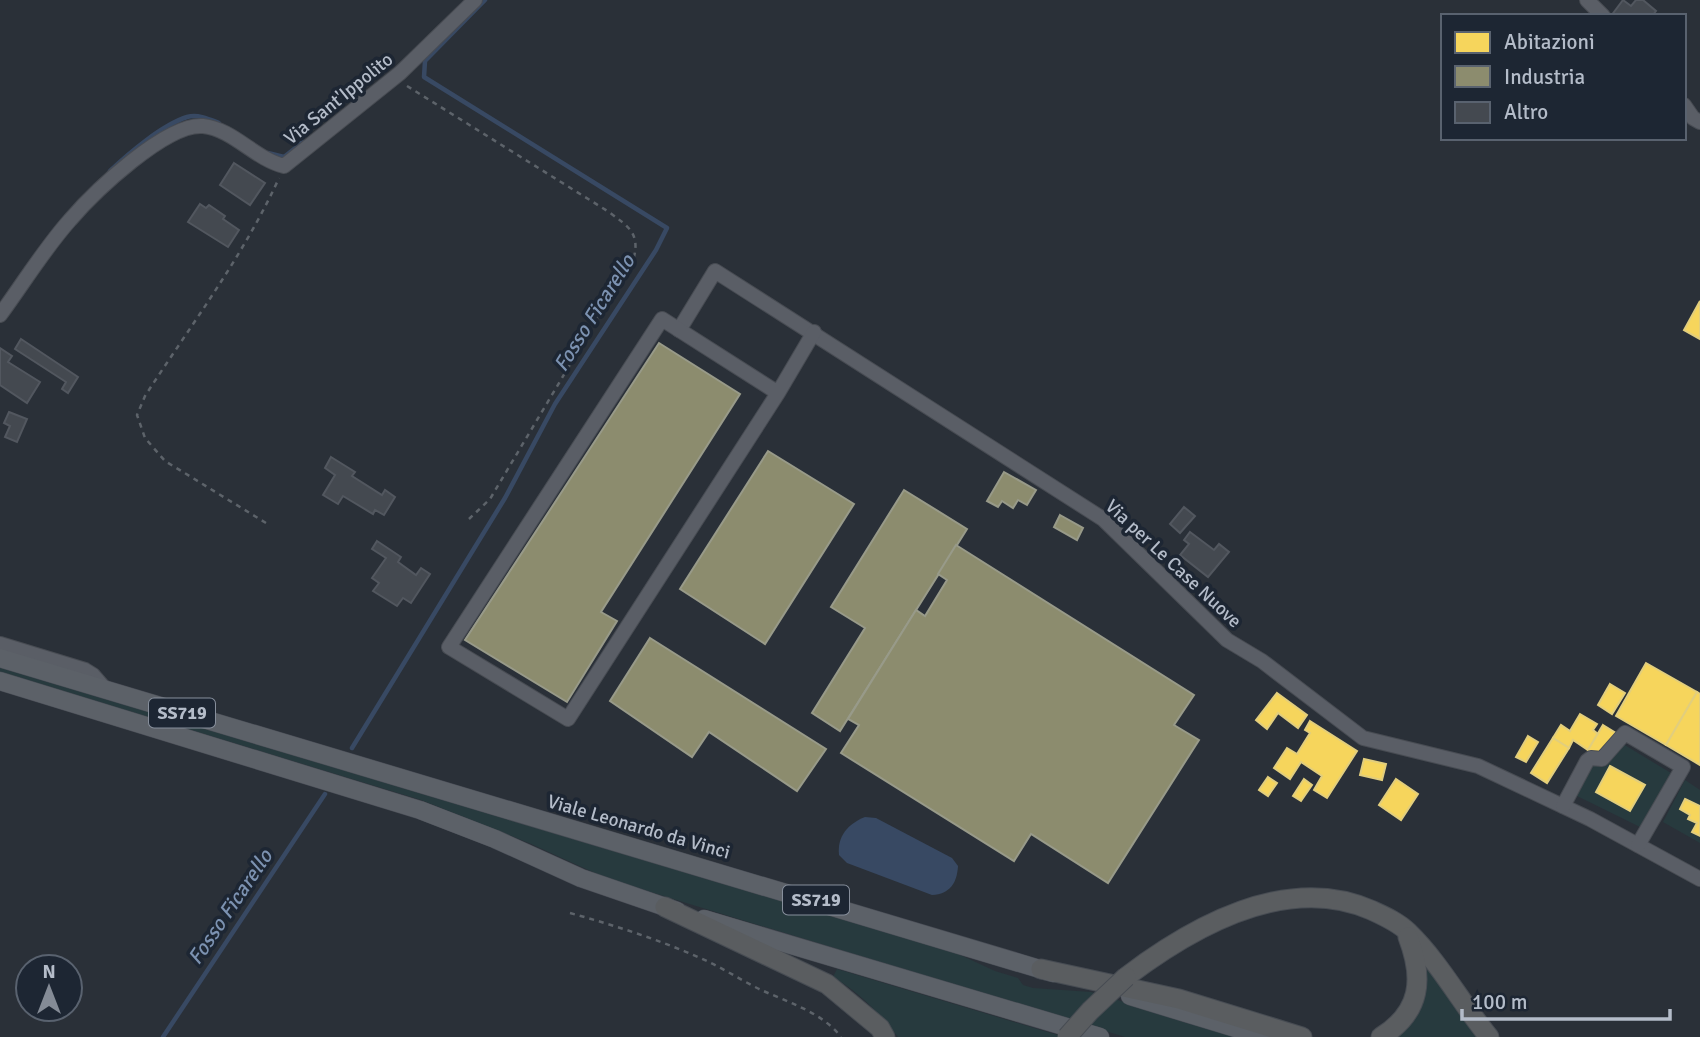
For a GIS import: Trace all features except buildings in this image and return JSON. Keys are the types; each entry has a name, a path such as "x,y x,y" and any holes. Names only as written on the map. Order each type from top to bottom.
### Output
{"highway":[{"path":"1067,1037 1126,977 1167,947 1206,926 1241,912 1276,902 1302,899 1329,899 1359,905 1385,916 1406,930 1438,964 1470,1014 1489,1037"},
{"path":"665,907 827,984 880,1028 885,1037"},
{"path":"1381,1037 1406,1018 1417,992 1418,961 1406,930"},
{"path":"1041,970 1179,999 1302,1037"}],"main road":[{"name":"Viale Leonardo da Vinci","path":"0,658 1265,1037"},
{"name":"SS719","path":"0,681 420,810 495,839 581,878 665,907 1100,1037"}],"street":[{"name":"Via Sant'Ippolito","path":"0,315 70,220 124,167 170,134 190,125 208,126 230,136 270,162 284,166 400,73 475,0"},
{"path":"1587,0 1601,14"},
{"path":"1686,108 1693,118 1700,122"},
{"name":"Via per Le Case Nuove","path":"679,330 715,271 1103,519 1227,640 1262,661 1363,738 1478,766 1563,806 1700,879"},
{"path":"778,393 662,319 449,647 568,719 778,393 814,332"},
{"path":"0,644 85,670 107,691"},
{"path":"1563,806 1587,761 1591,758 1602,759 1625,733 1683,767 1637,845"}],"path":[{"path":"400,73 407,87 610,212 630,228 637,244 634,257 490,499 469,519"},
{"path":"266,523 165,461 145,438 137,415 145,396 266,206 284,166"},
{"path":"570,913 663,943 708,962 814,1014 834,1028 841,1037"}],"green space":[{"path":"0,667 943,947 995,971 1018,978 1023,985 1033,988 1091,992 1240,1037 1125,1037 634,887 421,800 0,672"},
{"path":"1618,741 1671,773 1640,827 1573,794 1591,760"},
{"path":"1685,780 1700,790 1700,843 1663,822"},
{"path":"1428,962 1481,1037 1393,1037 1423,989"},
{"path":"837,969 1064,1037 898,1037 868,1004 833,977"}],"water":[{"path":"865,817 876,818 952,858 958,866 956,878 948,890 932,895 847,863 839,855 842,836 853,823"}],"waterway":[{"name":"Fosso Ficarello","path":"352,748 505,498 555,404 656,250 667,228 424,77 425,61 485,0"},
{"path":"110,171 146,140 177,121 195,116 219,123"},
{"path":"268,153 284,157 303,142"},
{"name":"Fosso Ficarello","path":"163,1037 325,794"}]}
